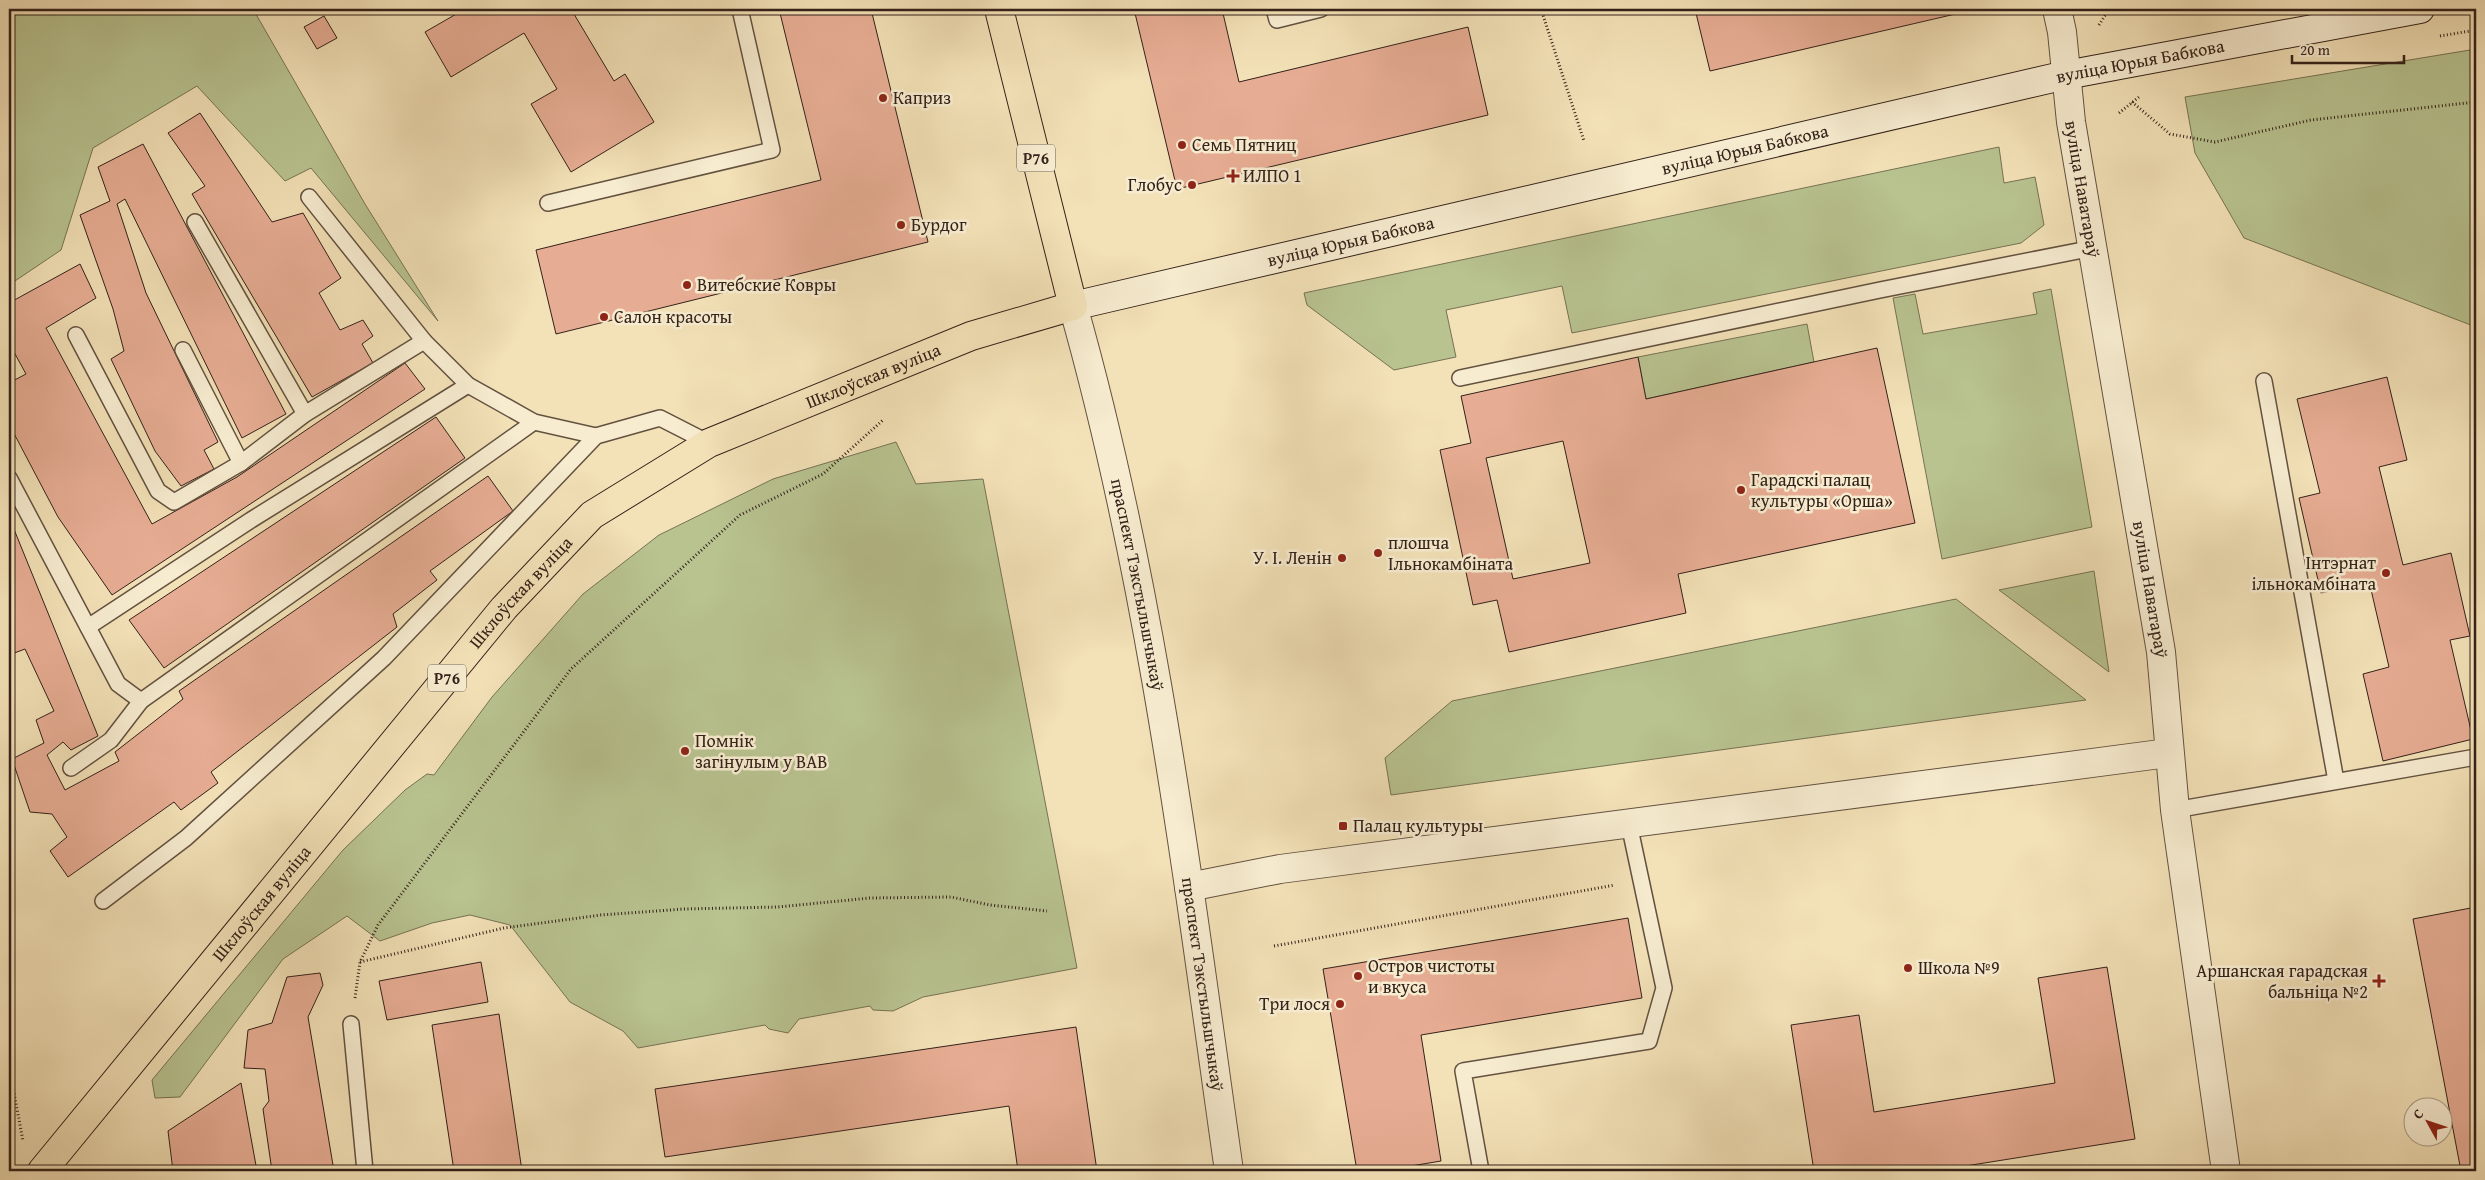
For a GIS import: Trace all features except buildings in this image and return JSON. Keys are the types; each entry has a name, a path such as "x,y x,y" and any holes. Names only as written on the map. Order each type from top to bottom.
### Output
{"main road":[{"name":"праспект Тэкстыльшчыкаў","path":"999,9 1073,306"},
{"name":"Шклоўская вуліца","path":"42,1171 504,608 592,515 709,443 971,336 1073,306"}],"street":[{"name":"вуліца Наватараў","path":"2057,9 2062,32 2072,122 2161,652 2174,810 2226,1171"},
{"name":"вуліца Юрыя Бабкова","path":"1073,306 2066,75 2420,9"},
{"name":"праспект Тэкстыльшчыкаў","path":"1073,306 1093,376 1155,674 1189,888 1229,1171"},
{"path":"1189,888 1280,869 2168,753"}],"lane":[{"path":"548,204 772,150 740,9"},
{"path":"1274,9 1277,20 1321,9"},
{"path":"309,197 424,341 468,385 534,422 596,436 660,418 709,443"},
{"path":"195,222 305,414"},
{"path":"1460,378 1880,290 2093,248"},
{"path":"76,335 158,491 174,502 240,464 305,414 424,341"},
{"path":"183,350 240,464"},
{"path":"2264,381 2336,781"},
{"path":"88,627 251,520 468,385"},
{"path":"71,768 110,740 141,701 534,422"},
{"path":"103,901 186,838 384,658 596,436"},
{"path":"9,478 118,684 141,701"},
{"path":"2174,810 2476,757"},
{"path":"1481,1171 1463,1071 1649,1041 1664,988 1629,824"},
{"path":"351,1024 365,1171"}],"path":[{"path":"1541,9 1584,141"},
{"path":"2099,25 2109,9"},
{"path":"2132,102 2170,134 2215,142 2312,120 2476,102"},
{"path":"351,1024 360,962 378,925 571,669 740,515 823,474 883,420"},
{"path":"1274,946 1641,881"},
{"path":"360,962 504,928 601,915 683,909 778,907 870,898 951,897 990,905 1046,911"},
{"path":"9,1066 24,1144"}],"green space":[{"path":"9,9 253,9 365,204 438,321 311,168 285,181 197,86 93,148 61,250 9,285"},
{"path":"2476,49 2476,327 2244,238 2195,153 2185,97"},
{"path":"1999,147 2004,183 2035,177 2044,225 2021,243 1572,333 1562,286 1446,310 1456,357 1394,370 1307,305 1304,293"},
{"path":"2051,289 2092,527 1942,559 1893,298 1915,294 1923,334 2037,314 2033,293"},
{"path":"1807,324 1814,362 1646,399 1638,357"},
{"path":"896,442 916,484 983,479 1077,968 923,997 893,1011 873,1010 870,1006 799,1019 788,1033 769,1029 765,1025 638,1048 623,1031 570,1002 510,925 470,915 432,923 380,941 347,916 283,959 180,1097 155,1098 152,1080 343,850 405,790 427,774 434,775 492,697 583,594 659,535 773,479"},
{"path":"2094,571 2109,672 1999,590"},
{"path":"1956,599 2086,700 1391,795 1385,758 1452,701"}],"place":[{"name":"Каприз","path":"883,98"},
{"name":"Семь Пятниц","path":"1182,145"},
{"name":"ИЛПО 1","path":"1233,176"},
{"name":"Глобус","path":"1192,185"},
{"name":"Бурдог","path":"901,225"},
{"name":"Витебские Ковры","path":"687,285"},
{"name":"Салон красоты","path":"604,317"},
{"name":"Гарадскі палац культуры «Орша»","path":"1741,490"},
{"name":"плошча Ільнокамбіната","path":"1378,553"},
{"name":"У. І. Ленін","path":"1342,558"},
{"name":"Інтэрнат ільнокамбіната","path":"2386,573"},
{"name":"Помнік загінулым у ВАВ","path":"685,751"},
{"name":"Палац культуры","path":"1343,826"},
{"name":"Школа №9","path":"1908,968"},
{"name":"Остров чистоты и вкуса","path":"1358,976"},
{"name":"Аршанская гарадская бальніца №2","path":"2379,981"},
{"name":"Три лося","path":"1340,1004"}]}
